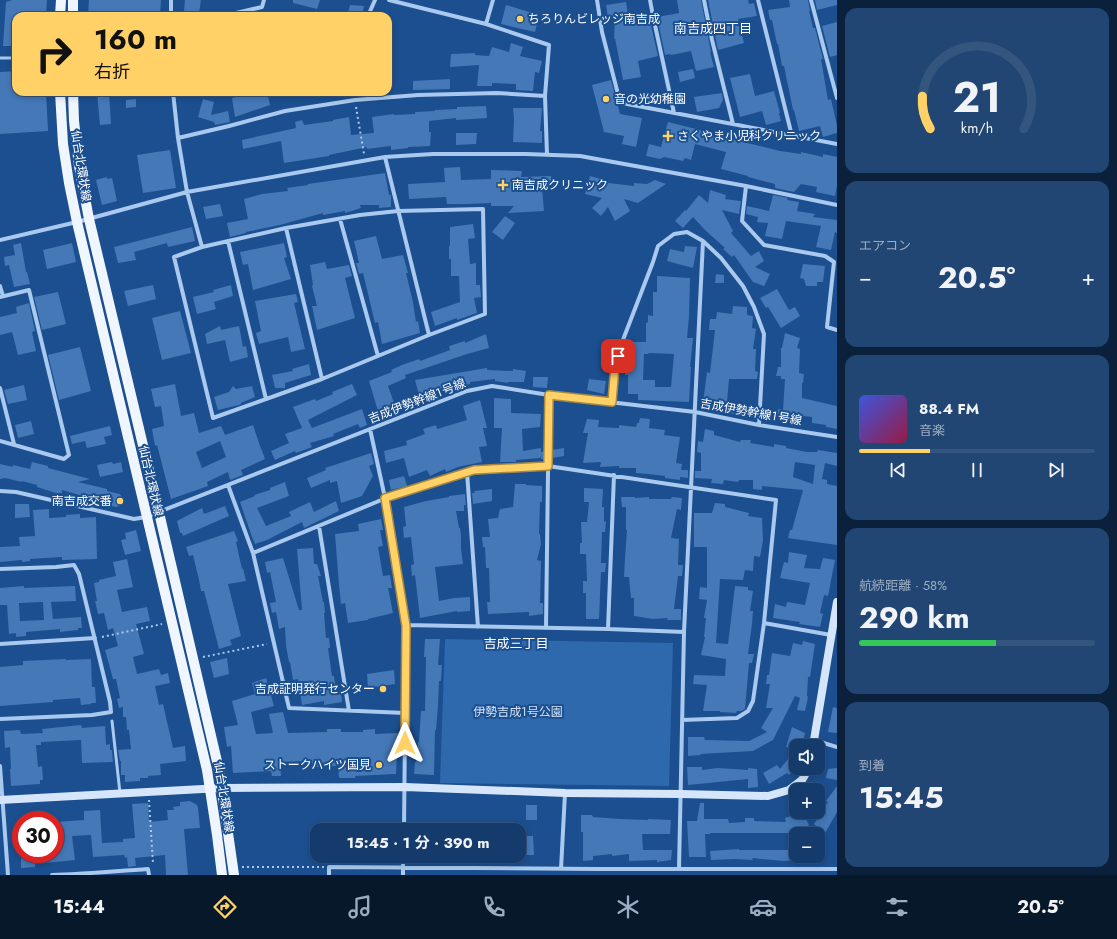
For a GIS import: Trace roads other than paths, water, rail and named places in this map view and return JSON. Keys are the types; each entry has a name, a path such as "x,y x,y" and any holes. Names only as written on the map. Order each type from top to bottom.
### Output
{"main road":[{"path":"60,12 62,0"},
{"path":"73,0 73,12"},
{"name":"仙台北環状線","path":"60,96 63,144 77,222 146,517 201,742 210,788 222,875"},
{"name":"仙台北環状線","path":"73,96 74,121 79,166 89,219 217,763 234,875"}],"street":[{"path":"170,12 171,0"},
{"path":"241,12 262,7 264,0"},
{"path":"370,12 375,0"},
{"path":"389,0 486,24 549,45 545,96 547,154"},
{"path":"486,24 493,0"},
{"path":"597,0 602,32 618,94 622,103 837,144"},
{"path":"650,0 674,113"},
{"path":"704,0 712,40 734,124"},
{"path":"758,0 792,136"},
{"path":"811,0 837,98"},
{"path":"178,138 285,111 355,100 418,95 497,93 545,96"},
{"path":"173,96 178,138 187,192 202,247"},
{"path":"0,240 89,219 187,192 385,157 433,154 547,154 580,156 746,186 837,205"},
{"path":"385,157 430,335"},
{"path":"746,186 742,221 764,245 825,256 834,262 827,327 837,330"},
{"path":"484,209 485,314 322,379 213,418 174,257 202,247 286,228 360,215 398,211 484,209"},
{"path":"340,219 378,356"},
{"path":"286,228 322,379"},
{"path":"612,402 617,359 658,246 674,234 687,232 703,241 721,258 743,286 754,307 764,334 759,426"},
{"path":"228,241 266,399"},
{"path":"679,869 684,632 703,241"},
{"path":"0,286 1,296 29,290 69,455 64,459 0,441"},
{"name":"吉成伊勢幹線１号線","path":"0,491 16,492 134,519 146,517 467,391 492,386 549,395 695,412 759,426 837,437"},
{"path":"0,388 14,444"},
{"path":"546,628 549,395"},
{"path":"370,429 385,498 406,626 404,823"},
{"path":"254,553 385,498 474,470 548,466 776,500 764,623 753,701 748,711 737,718 682,720"},
{"path":"467,472 478,627"},
{"path":"608,629 614,475"},
{"path":"228,485 254,553 289,708 405,713"},
{"path":"319,526 349,711"},
{"path":"0,569 74,565 80,574 110,702 111,712 92,715 0,719"},
{"path":"814,739 837,602"},
{"path":"764,623 831,635"},
{"path":"406,626 608,629 684,632"},
{"path":"0,644 95,638"},
{"path":"825,745 837,747"},
{"path":"0,766 1,800 8,875"},
{"path":"1,800 210,788 405,787 565,793 768,796 789,790 802,780 805,775"},
{"path":"561,869 565,793"},
{"path":"403,863 403,875"},
{"path":"329,875 329,867 837,869"},
{"path":"52,875 78,875 148,869 149,875"},
{"path":"597,869 597,875"}],"lane":[{"path":"0,58 12,58"},
{"path":"112,721 120,793"}],"place":[{"name":"ちろりんビレッジ南吉成","path":"520,19"},
{"name":"音の光幼稚園","path":"606,99"},
{"name":"さくやま小児科クリニック","path":"668,136"},
{"name":"南吉成クリニック","path":"503,185"},
{"name":"南吉成交番","path":"120,501"},
{"name":"吉成証明発行センター","path":"383,689"},
{"name":"ストークハイツ国見","path":"379,765"}],"district":[{"name":"南吉成四丁目","path":"713,28"},
{"name":"吉成三丁目","path":"516,643"}],"park label":[{"name":"伊勢吉成1号公園","path":"518,712"}]}
